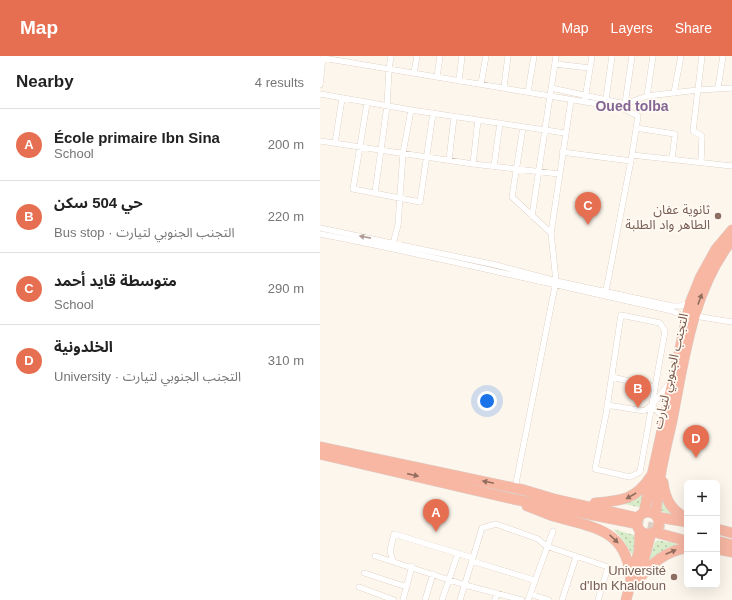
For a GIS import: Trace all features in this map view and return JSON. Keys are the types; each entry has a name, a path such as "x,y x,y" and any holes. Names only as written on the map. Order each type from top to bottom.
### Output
{"highway":[{"name":"التجنب الجنوبي لتيارت","path":"657,516 658,469 665,420 690,303 700,278 713,254 732,230"},
{"name":"التجنب الجنوبي لتيارت","path":"633,600 634,581 639,551 639,521 658,469 695,316 709,277 732,240"},
{"path":"320,447 519,489 595,503 639,521 646,534 653,533 684,540"},
{"path":"320,454 513,499 560,513 639,521 650,512 657,516 684,521"},
{"path":"595,503 626,499 634,495 658,469"},
{"path":"658,469 667,501 673,508 684,516"},
{"path":"519,489 639,521"},
{"path":"513,499 553,516 598,528 607,532 623,548 634,581 661,557 684,549"},
{"path":"653,533 659,524 657,516"},
{"path":"684,529 665,527 684,534"},
{"path":"721,531 732,539"},
{"name":"التجنب الجنوبي لتيارت","path":"626,600 653,533"},
{"path":"720,547 732,544"},
{"path":"720,549 732,552"}],"street":[{"path":"375,194 382,150 391,56"},
{"path":"414,73 417,56"},
{"path":"437,77 440,56"},
{"path":"459,80 462,56"},
{"path":"481,84 486,56"},
{"path":"504,87 508,56"},
{"path":"528,92 534,56"},
{"path":"532,216 540,171 556,56"},
{"path":"585,99 592,56"},
{"path":"600,104 606,99 612,56"},
{"path":"624,106 632,56"},
{"path":"647,96 653,56"},
{"path":"674,93 681,56"},
{"path":"701,162 702,136 693,131 702,56"},
{"path":"718,88 723,56"},
{"path":"320,85 323,57 348,59 389,69 504,87 551,97 571,100 606,99 624,106 638,116 606,291"},
{"path":"555,64 590,68"},
{"path":"552,88 600,104 624,106 647,96 718,88 732,88"},
{"path":"320,94 342,99 454,117 565,133"},
{"path":"335,143 342,99"},
{"path":"519,489 556,283 551,233 571,100"},
{"path":"367,103 352,189 420,202 433,113"},
{"path":"393,245 398,225 403,153 411,110"},
{"path":"449,160 454,117"},
{"path":"473,164 478,120"},
{"path":"494,166 500,123"},
{"path":"523,127 512,197 551,233"},
{"path":"636,128 675,134 672,159"},
{"path":"320,141 473,164 559,174"},
{"path":"562,152 630,161"},
{"path":"632,155 732,166"},
{"path":"323,232 456,259 674,312 681,316 685,323"},
{"path":"556,283 606,291 674,306 690,303"},
{"path":"621,315 660,323 665,331 640,472 630,477 595,469 612,377 621,315"},
{"path":"695,316 732,322"},
{"path":"612,377 655,387"},
{"path":"607,406 644,411 652,405 673,377"},
{"path":"652,405 665,420"},
{"path":"460,600 482,528 488,525 496,524 532,536 546,546 608,567 598,600"},
{"path":"528,600 546,546 553,531"},
{"path":"393,561 390,551 394,534 534,580"},
{"path":"442,600 448,579 458,554"},
{"path":"375,556 412,566 465,585 522,600"},
{"path":"562,600 576,557"},
{"path":"403,600 412,566"},
{"path":"364,573 407,587"},
{"path":"425,600 433,574"},
{"path":"359,587 394,600"},
{"path":"495,600 497,594"},
{"path":"530,594 549,600"}],"green space":[{"path":"649,487 642,506 638,507 620,503"},
{"path":"661,497 675,516 661,511"},
{"path":"613,529 634,535 634,558 624,541"},
{"path":"658,540 678,544 662,552 648,562 655,542"}],"tunnel":[{"path":"633,523 664,530"}],"place":[{"name":"ثانوية عفان الطاهر واد الطلبة","path":"718,216"},
{"name":"متوسطة قايد أحمد","path":"588,225"},
{"name":"حي 504 سكن","path":"638,408"},
{"name":"الخلدونية","path":"696,458"},
{"name":"École primaire Ibn Sina","path":"436,532"},
{"name":"Université d'Ibn Khaldoun","path":"674,577"}],"district":[{"name":"Oued tolba","path":"632,106"}]}
